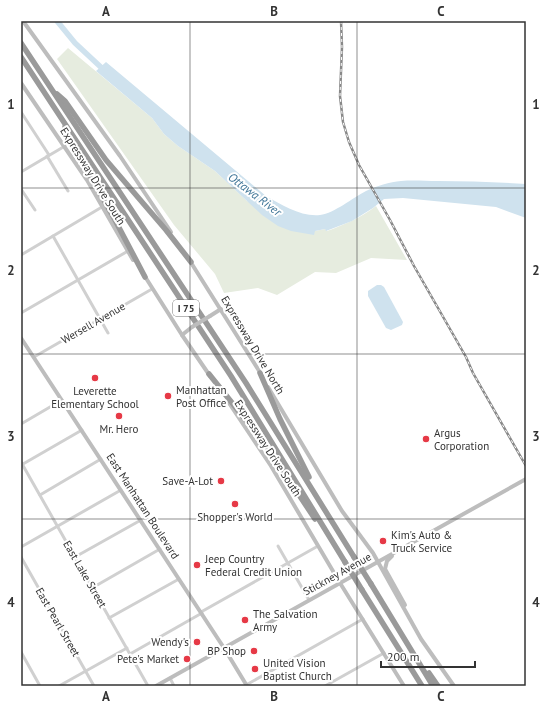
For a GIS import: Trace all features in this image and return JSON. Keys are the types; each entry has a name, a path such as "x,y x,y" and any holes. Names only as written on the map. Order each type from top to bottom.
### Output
{"highway":[{"name":"I 75","path":"21,43 246,384 322,504 433,686"},
{"name":"I 75","path":"21,57 235,382 422,686"},
{"path":"52,89 65,101 106,160 166,230 191,262"},
{"path":"64,122 67,135 145,277"},
{"path":"260,373 280,419 322,504"},
{"path":"208,374 271,453 345,562"},
{"path":"396,625 438,686"}],"main road":[{"name":"Expressway Drive North","path":"23,21 120,156 191,262 260,373 342,511 377,562 430,653 454,686"},
{"name":"Expressway Drive South","path":"21,83 65,146 128,251 182,335 263,453 402,685"},
{"path":"182,335 221,309"},
{"name":"East Manhattan Boulevard","path":"21,338 160,549 247,685"},
{"name":"Stickney Avenue","path":"156,686 526,479"},
{"path":"397,551 386,561 385,569 402,598 413,625"}],"street":[{"path":"21,112 68,191"},
{"path":"21,172 65,146"},
{"path":"21,189 35,210"},
{"path":"21,255 102,207"},
{"path":"53,236 108,333"},
{"path":"21,313 128,251"},
{"name":"Wersell Avenue","path":"34,358 152,289"},
{"path":"21,424 62,400"},
{"path":"22,463 82,430"},
{"path":"40,495 101,459"},
{"name":"East Lake Street","path":"22,463 148,686"},
{"path":"21,547 121,490"},
{"path":"75,557 141,520"},
{"path":"278,546 309,600"},
{"path":"130,654 318,546"},
{"path":"92,588 160,549"},
{"name":"East Pearl Street","path":"21,557 94,686"},
{"path":"109,618 179,579"},
{"path":"247,685 363,619"},
{"path":"59,686 126,648"},
{"path":"21,652 40,686"},
{"path":"325,686 384,653"},
{"path":"170,678 174,686"}],"shaded area":[{"path":"68,48 152,118 164,134 178,146 215,171 247,201 315,231 325,229 327,231 340,226 359,217 376,206 407,260 371,258 336,273 315,272 277,295 258,288 224,293 215,274 174,225 57,59"}],"water":[{"path":"106,62 266,196 299,212 313,215 326,214 366,191 392,182 471,181 526,184 526,218 496,207 403,198 384,199 352,221 326,231 325,229 315,231 314,235 291,231 278,226 262,215 215,171 178,146 164,134 152,118 96,71"},
{"path":"377,285 384,287 403,322 402,325 391,330 386,328 368,296 368,291"}],"waterway":[{"name":"Ottawa River","path":"57,21 75,43 105,71"}],"railway":[{"path":"341,21 342,47 340,96 343,122 349,142 359,165 414,266 526,466"}],"place":[{"name":"Leverette Elementary School","path":"95,378"},
{"name":"Manhattan Post Office","path":"168,396"},
{"name":"Mr. Hero","path":"119,416"},
{"name":"Argus Corporation","path":"426,439"},
{"name":"Save-A-Lot","path":"221,481"},
{"name":"Shopper's World","path":"235,504"},
{"name":"Kim's Auto & Truck Service","path":"383,541"},
{"name":"Jeep Country Federal Credit Union","path":"197,565"},
{"name":"The Salvation Army","path":"245,620"},
{"name":"Wendy's","path":"197,642"},
{"name":"BP Shop","path":"254,651"},
{"name":"Pete's Market","path":"187,659"},
{"name":"United Vision Baptist Church","path":"255,669"}]}
